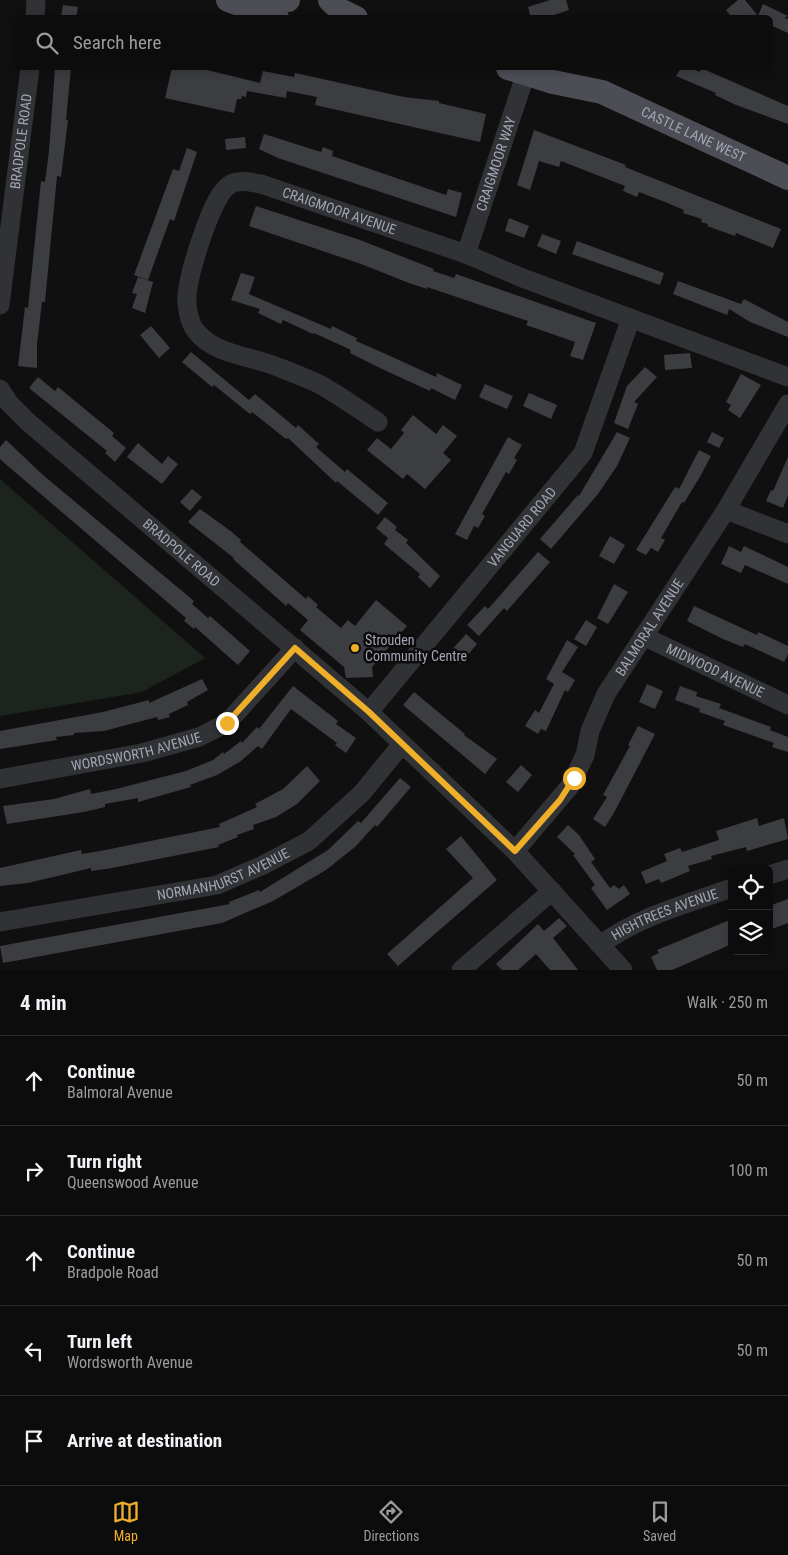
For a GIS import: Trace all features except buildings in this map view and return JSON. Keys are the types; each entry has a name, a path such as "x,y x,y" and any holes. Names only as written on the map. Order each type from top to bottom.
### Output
{"main road":[{"path":"330,0 340,10 350,15"},
{"path":"237,1 280,7"},
{"name":"CASTLE LANE WEST","path":"517,70 553,82 597,90"},
{"name":"CASTLE LANE WEST","path":"564,70 597,90 788,178"}],"street":[{"path":"35,15 36,0"},
{"name":"BRADPOLE ROAD","path":"0,305 30,70"},
{"name":"CRAIGMOOR WAY","path":"466,254 517,70"},
{"name":"CRAIGMOOR AVENUE","path":"378,422 318,384 274,365 224,350 210,343 194,330 187,297 190,273 218,197 233,183 261,184 466,254 520,277 788,377"},
{"name":"VANGUARD ROAD","path":"369,712 583,453 631,318"},
{"name":"BRADPOLE ROAD","path":"0,389 9,403 28,422 369,712 515,851 623,970"},
{"name":"BALMORAL AVENUE","path":"515,851 570,786 585,755 598,710 643,636 726,510 788,404"},
{"path":"726,510 788,534"},
{"name":"MIDWOOD AVENUE","path":"643,636 788,705"},
{"name":"WORDSWORTH AVENUE","path":"0,779 142,753 199,737 227,723 295,648"},
{"name":"NORMANHURST AVENUE","path":"0,922 217,885 261,866 309,841 362,793 402,744"},
{"path":"773,874 788,870"},
{"name":"HIGHTREES AVENUE","path":"600,945 620,930 652,915 728,889"},
{"path":"461,970 552,891"}],"shaded area":[{"path":"0,479 205,658 142,692 0,716"}],"place":[{"name":"Strouden Community Centre","path":"355,648"}],"route":[{"path":"227,723 259,690 295,648 369,712 515,851 560,800 574,778"}]}
